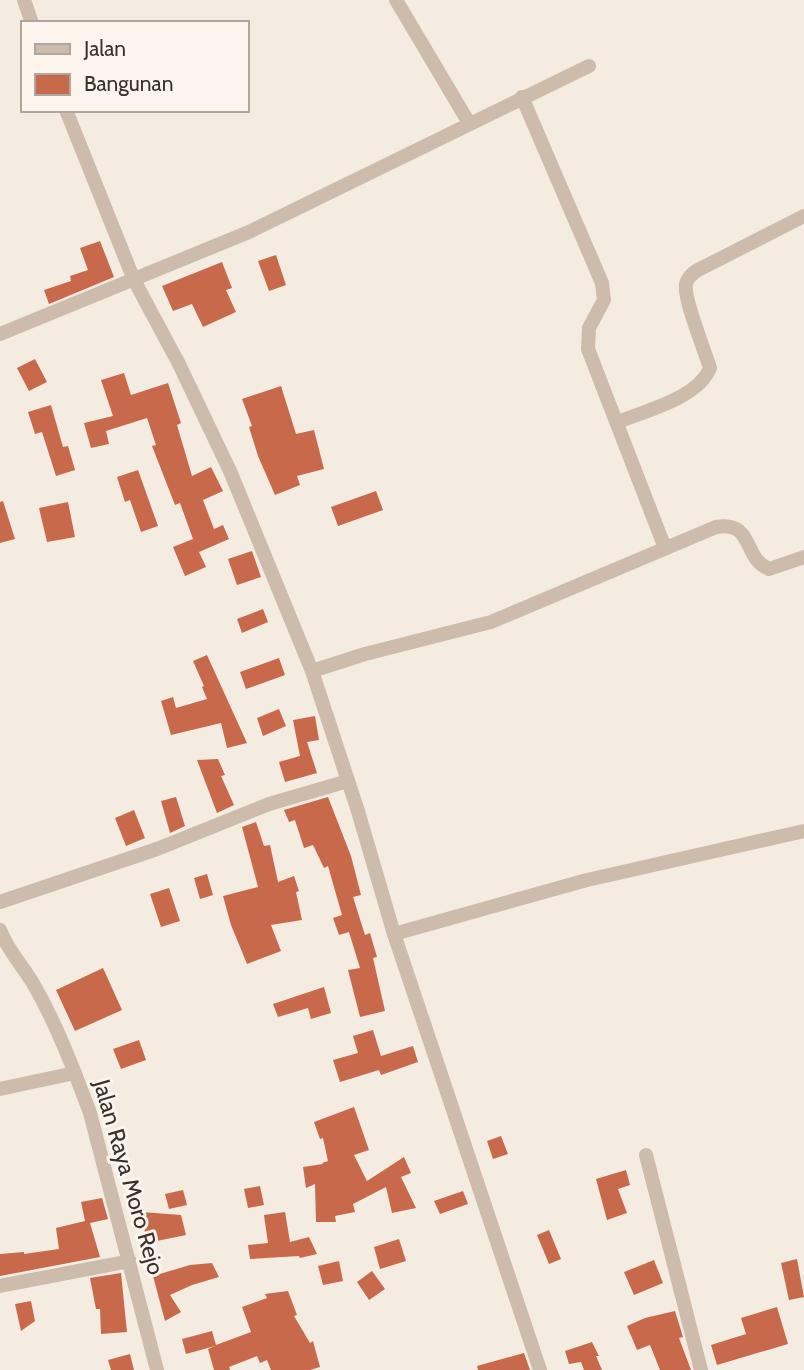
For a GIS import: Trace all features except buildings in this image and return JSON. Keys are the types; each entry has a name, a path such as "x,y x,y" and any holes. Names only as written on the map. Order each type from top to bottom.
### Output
{"street":[{"path":"24,0 31,21"},
{"path":"396,0 468,123"},
{"path":"0,334 249,232 589,66"},
{"path":"522,97 602,283 604,300 589,328 588,349 665,548"},
{"path":"67,112 134,280 180,365 225,459 312,671 394,934 540,1370"},
{"path":"618,422 692,391 710,368 686,295 685,288 689,277 804,216"},
{"path":"312,671 365,654 491,622 716,527 728,525 746,537 754,555 765,568 769,569 804,556"},
{"path":"0,902 157,849 269,804 348,781"},
{"path":"394,934 587,880 804,831"},
{"name":"Jalan Raya Moro Rejo","path":"0,930 16,962 33,984 75,1073 90,1113 157,1370"},
{"path":"0,1089 75,1073"},
{"path":"646,1154 701,1370"},
{"path":"0,1286 130,1261"}]}
